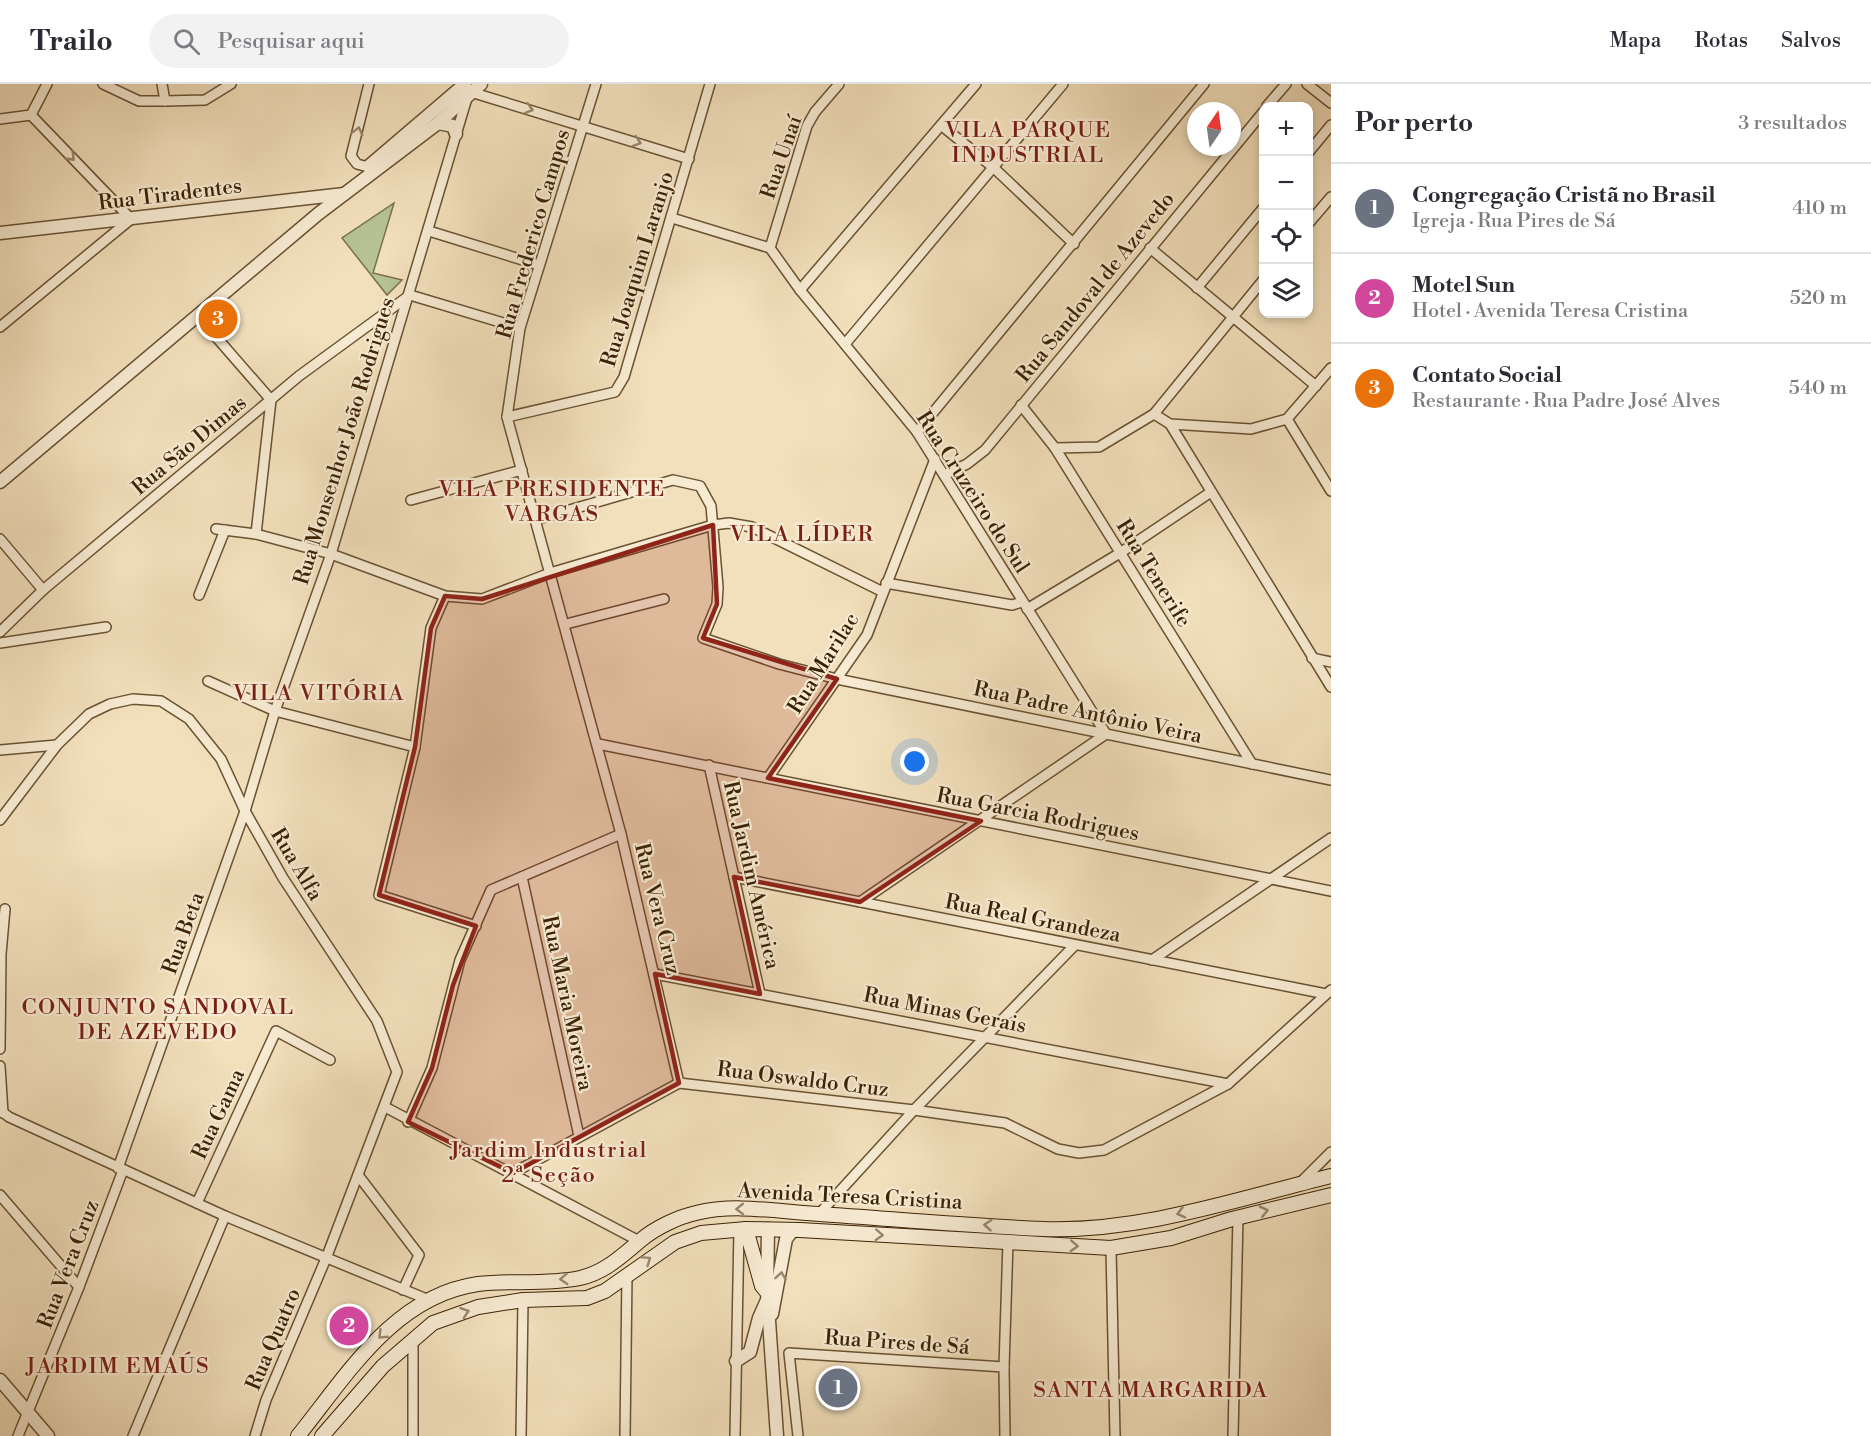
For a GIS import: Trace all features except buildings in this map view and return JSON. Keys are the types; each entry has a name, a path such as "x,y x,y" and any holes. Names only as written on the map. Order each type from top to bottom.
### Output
{"main road":[{"name":"Avenida Teresa Cristina","path":"298,1436 377,1339 402,1317 429,1300 453,1290 478,1284 580,1278 613,1265 639,1241 668,1224 695,1213 761,1209 1045,1229 1102,1229 1142,1222 1331,1176"},
{"name":"Avenida Teresa Cristina","path":"322,1436 383,1366 433,1323 478,1307 523,1300 587,1298 605,1291 675,1242 701,1233 768,1229 1111,1248 1171,1238 1238,1217 1331,1196"},
{"path":"768,1229 775,1221 808,1220 819,1214"},
{"path":"742,1229 762,1286 768,1296"}],"street":[{"path":"31,115 47,84"},
{"path":"103,84 139,101 205,100 231,84"},
{"path":"162,84 165,101"},
{"path":"368,167 357,164 351,156 369,84"},
{"name":"Rua Frederico Campos","path":"596,84 520,328 507,417 598,744"},
{"name":"Rua Joaquim Laranjo","path":"507,417 615,392 624,377 710,84"},
{"name":"Rua Unaí","path":"770,248 807,126 815,112 839,84"},
{"path":"800,290 976,84"},
{"path":"845,344 1063,84"},
{"path":"916,432 1074,244 1204,84"},
{"path":"1270,102 1286,84"},
{"path":"1307,84 1331,103"},
{"path":"318,214 331,194 470,89"},
{"path":"470,89 689,159"},
{"path":"0,482 318,214 438,123 470,89"},
{"name":"Rua Monsenhor João Rodrigues","path":"245,811 275,711 332,554 470,89"},
{"path":"0,119 31,115"},
{"path":"0,327 131,219 31,115"},
{"name":"Rua Sandoval de Azevedo","path":"944,475 967,464 985,450 1259,116"},
{"path":"438,123 453,126 456,134"},
{"path":"941,125 994,168 1074,244"},
{"path":"1313,147 1331,125"},
{"name":"Rua Tiradentes","path":"0,233 344,194"},
{"path":"1313,218 1331,197"},
{"path":"1197,288 1261,210"},
{"path":"672,218 770,248"},
{"path":"429,231 538,265"},
{"name":"Rua Cruzeiro do Sul","path":"770,248 800,290 916,432 935,459 1106,734"},
{"path":"1150,248 1316,386"},
{"path":"1055,448 1099,447 1154,414 1259,284"},
{"path":"410,295 520,328"},
{"name":"Rua São Dimas","path":"0,632 43,590 271,400 410,295"},
{"path":"197,315 271,400 256,534"},
{"path":"1170,424 1251,429 1287,419 1331,368"},
{"name":"Rua Tenerife","path":"1022,405 1055,448 1252,764"},
{"path":"1154,414 1170,424 1331,687"},
{"path":"1287,419 1331,491"},
{"name":"Rua Marilac","path":"768,778 867,635 935,459"},
{"path":"411,500 522,470"},
{"path":"535,520 673,480 700,486 711,506 713,525"},
{"path":"199,596 220,530 256,534 332,554 445,596 482,599 550,573 713,525 729,523 752,527 884,587 1025,606 1120,552 1211,492"},
{"name":"Rua Padre Antônio Veira","path":"713,525 717,604 703,638 779,664 837,679 1331,780"},
{"path":"0,539 43,590"},
{"path":"445,596 431,628 415,747 379,895 476,926"},
{"path":"566,624 664,599"},
{"path":"0,643 106,627"},
{"path":"1312,658 1331,662"},
{"path":"208,681 275,711 415,747"},
{"name":"Rua Alfa","path":"0,820 57,745 89,714 110,704 133,699 161,701 189,719 204,735 221,759 245,811 283,878 377,1021 397,1071 327,1256"},
{"path":"860,902 1106,734"},
{"name":"Rua Garcia Rodrigues","path":"598,744 1331,891"},
{"name":"Rua Vera Cruz","path":"598,744 655,974 679,1083"},
{"path":"0,750 57,745"},
{"name":"Rua Jardim América","path":"709,765 760,994"},
{"name":"Rua Beta","path":"120,1169 245,811"},
{"path":"408,1122 432,1068 453,985 491,890 621,834"},
{"path":"1152,960 1269,878 1331,838"},
{"name":"Rua Maria Moreira","path":"522,877 579,1136"},
{"name":"Rua Real Grandeza","path":"734,877 1152,960 1328,992"},
{"path":"0,1049 1,954 5,909"},
{"path":"819,1214 914,1110 1075,945"},
{"name":"Rua Minas Gerais","path":"655,974 1228,1084"},
{"path":"1228,1084 1328,992"},
{"name":"Rua Gama","path":"197,1203 276,1031 330,1060"},
{"path":"0,1066 2,1112 225,1216 327,1256 429,1300"},
{"path":"513,1173 679,1083"},
{"name":"Rua Oswaldo Cruz","path":"679,1083 914,1110 1005,1123 1058,1149 1079,1153 1104,1150 1228,1084"},
{"path":"385,1107 408,1122 513,1173 639,1241"},
{"path":"1299,1184 1331,1152"},
{"name":"Rua Vera Cruz","path":"18,1436 80,1287 120,1169"},
{"path":"358,1175 419,1255 403,1290"},
{"path":"0,1195 80,1287"},
{"path":"133,1436 225,1216"},
{"path":"1233,1436 1238,1217"},
{"path":"735,1436 742,1229"},
{"path":"768,1229 768,1296 777,1436"},
{"path":"770,1325 786,1239 793,1230"},
{"path":"1005,1436 1004,1368 1008,1242"},
{"path":"1111,1248 1115,1436"},
{"name":"Rua Quatro","path":"255,1436 266,1400 327,1256"},
{"path":"625,1436 627,1274"},
{"path":"736,1360 750,1352 759,1318 768,1296"},
{"path":"521,1436 523,1300"},
{"path":"413,1338 413,1436"},
{"name":"Rua Pires de Sá","path":"798,1436 789,1353 1004,1368"},
{"path":"0,1380 48,1436"}],"highlighted area":[{"path":"713,525 717,604 703,638 837,679 768,778 981,821 860,902 734,877 760,994 655,974 679,1083 513,1173 408,1122 432,1068 453,985 476,926 379,895 415,747 431,628 445,596 482,599"}],"green space":[{"path":"394,203 373,273 402,280 387,295 342,238"}],"place":[{"name":"Contato Social","path":"218,319"},
{"name":"Motel Sun","path":"349,1326"},
{"name":"Congregação Cristã no Brasil","path":"838,1388"}],"district":[{"name":"VILA PARQUE INDUSTRIAL","path":"1028,142"},
{"name":"VILA PRESIDENTE VARGAS","path":"552,500"},
{"name":"VILA LÍDER","path":"802,533"},
{"name":"VILA VITÓRIA","path":"319,692"},
{"name":"CONJUNTO SANDOVAL DE AZEVEDO","path":"158,1018"},
{"name":"Jardim Industrial 2ª Seção","path":"549,1162"},
{"name":"JARDIM EMAÚS","path":"118,1365"},
{"name":"SANTA MARGARIDA","path":"1151,1389"}]}
